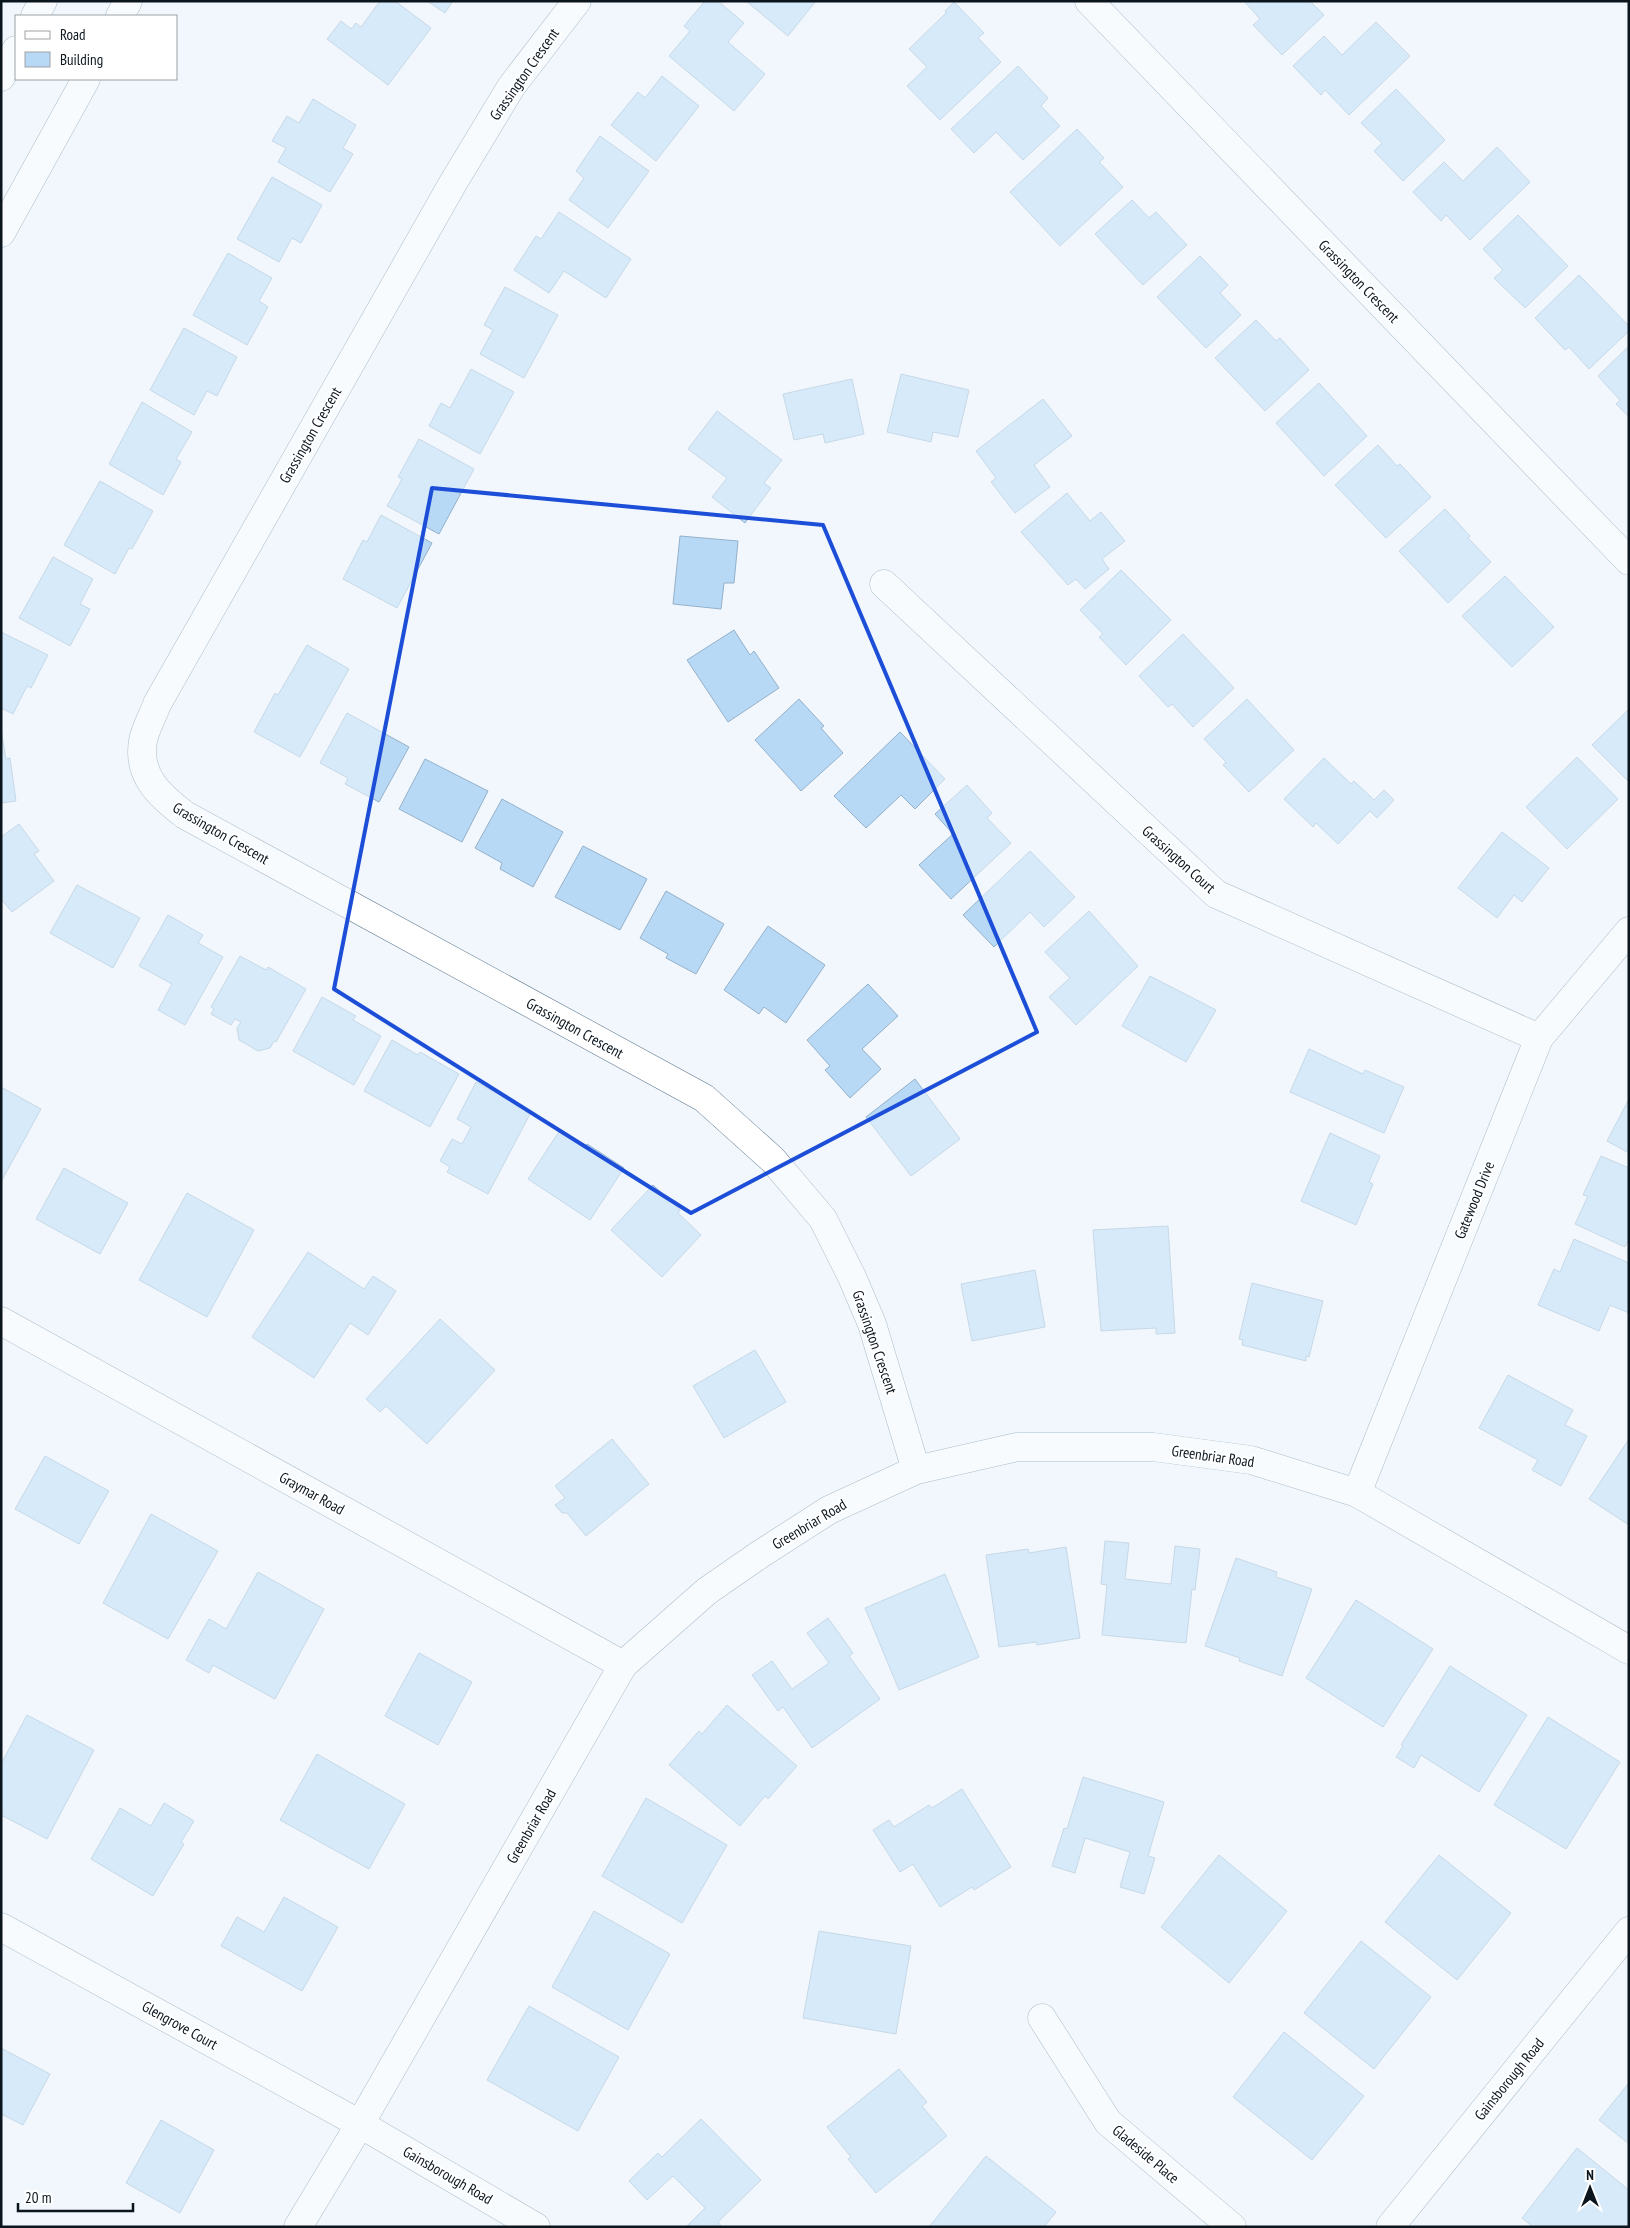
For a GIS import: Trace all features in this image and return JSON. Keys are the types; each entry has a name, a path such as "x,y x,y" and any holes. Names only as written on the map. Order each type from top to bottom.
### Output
{"street":[{"path":"36,15 43,1"},
{"path":"121,15 128,1"},
{"name":"Grassington Crescent","path":"577,1 511,87 453,183 157,704 143,741 144,770 162,798 185,815 704,1098 773,1160 823,1219 852,1277 872,1324 916,1470"},
{"name":"Grassington Crescent","path":"1089,1 1629,560"},
{"path":"1,77 15,52"},
{"path":"1,233 85,80"},
{"name":"Grassington Court","path":"884,584 1216,894 1539,1038"},
{"name":"Gatewood Drive","path":"1357,1492 1539,1038 1629,931"},
{"name":"Graymar Road","path":"1,1321 623,1665"},
{"name":"Greenbriar Road","path":"298,2227 360,2124 623,1665 707,1591 758,1555 829,1510 916,1470 1017,1447 1153,1447 1251,1460 1357,1492 1629,1650"},
{"name":"Glengrove Court","path":"1,1927 360,2124"},
{"name":"Gainsborough Road","path":"1390,2227 1629,1931"},
{"name":"Gladeside Place","path":"1042,2018 1108,2122 1232,2227"},
{"name":"Gainsborough Road","path":"360,2124 536,2227"}],"highlighted area":[{"path":"432,488 823,525 1037,1032 691,1213 334,989"}],"building":[{"path":"380,1 395,1 431,28 388,85 327,39 341,21 351,29 356,23 361,27"},
{"path":"427,1 453,1 445,13"},
{"path":"705,1 718,1 744,23 728,42 765,74 734,111 669,56 690,31 684,26"},
{"path":"746,1 816,1 788,36"},
{"path":"1244,1 1310,1 1324,15 1282,55 1253,25 1260,19"},
{"path":"954,2 984,33 978,38 1001,62 940,120 907,86 927,67 909,49 946,13 945,11"},
{"path":"1376,22 1410,56 1349,115 1325,90 1321,95 1293,66 1324,36 1342,55"},
{"path":"1018,66 1048,98 1041,106 1060,126 1023,160 996,132 974,153 951,129"},
{"path":"662,76 699,106 656,161 611,125 638,92 645,98"},
{"path":"1396,89 1445,140 1403,181 1374,151 1382,143 1361,123"},
{"path":"313,99 356,125 343,148 353,154 330,192 278,162 286,148 272,141 287,116 299,123"},
{"path":"1077,129 1104,158 1099,162 1123,187 1060,246 1010,192"},
{"path":"600,136 649,171 608,228 569,200 584,178 576,171"},
{"path":"1497,147 1530,182 1470,240 1446,215 1441,221 1413,192 1444,162 1463,181"},
{"path":"272,177 322,205 301,243 292,238 279,262 237,239"},
{"path":"1132,200 1149,218 1156,212 1187,245 1143,285 1095,234"},
{"path":"559,212 631,259 606,298 564,271 549,293 514,270 536,236 541,239"},
{"path":"1518,215 1568,266 1525,308 1494,278 1503,270 1483,249"},
{"path":"228,253 272,278 259,301 268,307 247,345 193,315"},
{"path":"1200,256 1228,285 1220,293 1241,315 1206,348 1157,297"},
{"path":"1579,275 1629,326 1629,331 1589,369 1569,347 1565,350 1535,318"},
{"path":"505,287 558,315 524,378 480,354 493,330 484,325"},
{"path":"1256,320 1276,341 1280,338 1309,370 1265,411 1215,358"},
{"path":"184,328 237,357 217,396 207,391 194,415 150,390"},
{"path":"1629,346 1629,417 1616,404 1620,400 1598,376"},
{"path":"471,369 514,392 480,454 429,426 441,403 450,408"},
{"path":"901,374 969,390 958,437 933,432 931,442 887,432"},
{"path":"852,379 864,434 825,443 823,434 794,440 783,394"},
{"path":"1319,383 1367,436 1324,476 1276,423"},
{"path":"1043,399 1072,436 1034,465 1050,487 1015,513 991,482 996,478 976,451"},
{"path":"142,402 192,432 176,459 181,462 163,495 109,464"},
{"path":"717,411 782,460 764,483 771,488 745,523 712,497 727,478 688,449"},
{"path":"419,439 474,469 439,534 387,506 402,479 398,477"},
{"path":"1378,445 1397,466 1400,464 1431,497 1386,538 1335,485"},
{"path":"100,481 153,511 132,549 129,548 115,574 64,545"},
{"path":"1067,493 1090,521 1101,512 1125,541 1102,559 1109,569 1085,589 1076,579 1068,585 1021,532"},
{"path":"1445,509 1470,536 1468,538 1491,562 1448,603 1399,551"},
{"path":"381,515 432,543 397,608 343,579 363,540 367,542"},
{"path":"680,536 738,541 734,583 724,583 721,609 673,604"},
{"path":"53,557 93,579 80,604 90,609 70,646 19,618"},
{"path":"1121,570 1171,620 1126,665 1099,637 1103,634 1080,610"},
{"path":"1505,576 1554,627 1512,667 1462,616"},
{"path":"734,630 750,655 754,651 779,688 728,722 687,660"},
{"path":"1,632 48,655 31,688 27,686 13,714 1,708"},
{"path":"1183,634 1234,688 1193,727 1172,704 1168,707 1139,676"},
{"path":"307,645 349,669 300,757 254,732 275,693 278,695"},
{"path":"799,699 824,726 821,728 843,753 801,791 755,740"},
{"path":"1247,699 1294,750 1249,792 1223,765 1226,762 1204,739"},
{"path":"1629,709 1629,782 1592,745"},
{"path":"347,713 409,747 379,802 345,784 348,778 320,763"},
{"path":"1,729 6,759 10,758 16,801 1,803"},
{"path":"900,732 945,779 915,809 901,795 866,828 834,796"},
{"path":"1577,757 1618,799 1567,849 1526,807"},
{"path":"1324,758 1351,784 1354,781 1374,800 1384,790 1394,800 1377,818 1370,811 1338,844 1316,823 1313,827 1284,799"},
{"path":"425,759 488,791 462,842 399,809"},
{"path":"967,785 992,813 987,818 1011,843 951,899 919,865 953,834 935,814"},
{"path":"502,799 563,832 533,887 500,869 502,863 475,848"},
{"path":"19,824 39,851 34,854 54,881 12,912 1,899 1,837"},
{"path":"1502,832 1549,868 1522,902 1514,895 1497,918 1458,888"},
{"path":"583,846 647,879 620,930 555,897"},
{"path":"1030,851 1075,897 1044,927 1030,912 994,947 963,915"},
{"path":"77,885 140,918 113,968 50,933"},
{"path":"666,891 724,924 696,974 666,958 668,954 640,938"},
{"path":"1089,911 1138,966 1076,1025 1049,997 1070,978 1045,952"},
{"path":"168,915 203,935 198,943 223,957 185,1025 158,1010 172,984 139,966"},
{"path":"768,926 825,965 786,1023 764,1007 759,1014 724,990"},
{"path":"240,956 266,970 268,967 306,989 276,1042 274,1041 270,1048 258,1051 239,1040 237,1028 241,1022 235,1019 231,1025 211,1014 214,1009 211,1007"},
{"path":"1150,976 1216,1010 1186,1062 1122,1026"},
{"path":"868,984 898,1016 862,1049 881,1069 850,1098 825,1070 830,1066 807,1040"},
{"path":"322,997 356,1016 353,1020 381,1036 354,1085 293,1051"},
{"path":"392,1040 418,1055 420,1052 459,1074 430,1127 364,1091"},
{"path":"1309,1049 1363,1074 1365,1070 1404,1087 1384,1133 1290,1092"},
{"path":"915,1079 960,1139 911,1176 866,1117"},
{"path":"476,1082 531,1112 488,1194 447,1172 450,1167 440,1161 452,1139 462,1144 471,1127 457,1119"},
{"path":"1,1087 41,1109 1,1182"},
{"path":"1629,1099 1629,1153 1607,1141"},
{"path":"560,1130 585,1147 587,1144 624,1168 590,1220 528,1179"},
{"path":"1330,1133 1380,1156 1369,1182 1373,1184 1356,1225 1301,1201"},
{"path":"1601,1156 1629,1168 1629,1240 1625,1247 1575,1224 1588,1196 1583,1195"},
{"path":"64,1168 128,1203 100,1254 36,1219"},
{"path":"653,1185 680,1210 678,1213 701,1235 662,1277 611,1230"},
{"path":"187,1193 254,1230 207,1317 139,1280"},
{"path":"1168,1226 1175,1333 1156,1334 1156,1328 1101,1331 1093,1230"},
{"path":"1574,1239 1629,1263 1629,1313 1610,1305 1599,1331 1538,1305 1554,1269 1560,1272"},
{"path":"308,1252 364,1289 373,1276 396,1291 368,1335 350,1323 314,1378 252,1337"},
{"path":"1035,1270 1045,1327 972,1341 961,1284"},
{"path":"1252,1283 1323,1301 1309,1357 1306,1356 1306,1361 1242,1345 1243,1340 1239,1339"},
{"path":"440,1319 495,1370 427,1444 386,1406 380,1412 366,1399"},
{"path":"755,1350 786,1402 724,1438 693,1386"},
{"path":"1508,1375 1573,1410 1565,1425 1587,1436 1561,1486 1532,1470 1538,1460 1479,1428"},
{"path":"612,1439 649,1484 586,1536 567,1513 562,1513 555,1505 565,1498 555,1486"},
{"path":"1629,1439 1629,1525 1589,1499"},
{"path":"45,1456 109,1491 79,1544 15,1509"},
{"path":"151,1514 218,1551 168,1639 103,1603"},
{"path":"1105,1541 1129,1543 1125,1579 1171,1584 1175,1546 1200,1549 1195,1590 1192,1589 1186,1643 1102,1635 1107,1585 1101,1584"},
{"path":"1066,1547 1080,1638 1037,1645 1036,1642 999,1647 986,1555 1028,1549 1029,1553"},
{"path":"1236,1558 1277,1572 1276,1577 1312,1589 1282,1676 1239,1661 1240,1658 1205,1646"},
{"path":"258,1572 324,1609 275,1699 213,1665 209,1673 186,1660 209,1619 226,1629"},
{"path":"945,1574 979,1657 899,1690 865,1608"},
{"path":"1356,1600 1433,1649 1383,1727 1306,1678"},
{"path":"828,1618 853,1653 849,1656 880,1699 812,1748 783,1707 778,1711 752,1675 772,1661 792,1689 829,1663 807,1633"},
{"path":"419,1653 472,1682 438,1745 385,1716"},
{"path":"1450,1666 1527,1715 1479,1792 1421,1755 1414,1768 1396,1757 1403,1746 1401,1745"},
{"path":"727,1705 797,1766 768,1799 765,1796 740,1826 669,1765 699,1731 702,1734"},
{"path":"27,1715 94,1750 47,1839 1,1815 1,1764"},
{"path":"1548,1717 1620,1762 1566,1849 1494,1805"},
{"path":"317,1754 405,1804 369,1869 280,1820"},
{"path":"1083,1777 1164,1802 1148,1856 1155,1858 1144,1894 1120,1887 1130,1852 1085,1838 1075,1873 1052,1866 1064,1828 1067,1829"},
{"path":"962,1789 1011,1867 974,1890 972,1887 940,1907 913,1864 900,1872 873,1830 889,1820 894,1827 929,1805 932,1808"},
{"path":"646,1798 727,1845 682,1923 602,1876"},
{"path":"164,1803 194,1821 181,1842 184,1844 153,1896 91,1859 120,1808 151,1826"},
{"path":"1219,1855 1287,1911 1229,1983 1161,1927"},
{"path":"1439,1855 1511,1913 1457,1980 1385,1922"},
{"path":"284,1897 338,1927 302,1991 221,1946 237,1917 264,1932"},
{"path":"594,1911 670,1954 628,2030 552,1987"},
{"path":"819,1931 911,1946 896,2034 803,2018"},
{"path":"1361,1941 1431,1997 1374,2069 1304,2013"},
{"path":"529,2006 619,2057 578,2131 487,2080"},
{"path":"1284,2032 1364,2096 1312,2160 1233,2097"},
{"path":"1,2048 50,2074 23,2125 1,2114"},
{"path":"899,2069 927,2102 922,2106 947,2136 876,2193 848,2159 851,2157 827,2127"},
{"path":"1629,2085 1629,2144 1599,2120"},
{"path":"701,2119 761,2180 718,2222 722,2227 686,2227 705,2208 673,2176 647,2200 629,2181 658,2153 662,2157"},
{"path":"161,2120 214,2150 180,2213 126,2183"},
{"path":"1577,2148 1629,2190 1629,2227 1533,2227 1522,2218"},
{"path":"986,2156 1056,2212 1044,2227 929,2227"}]}
